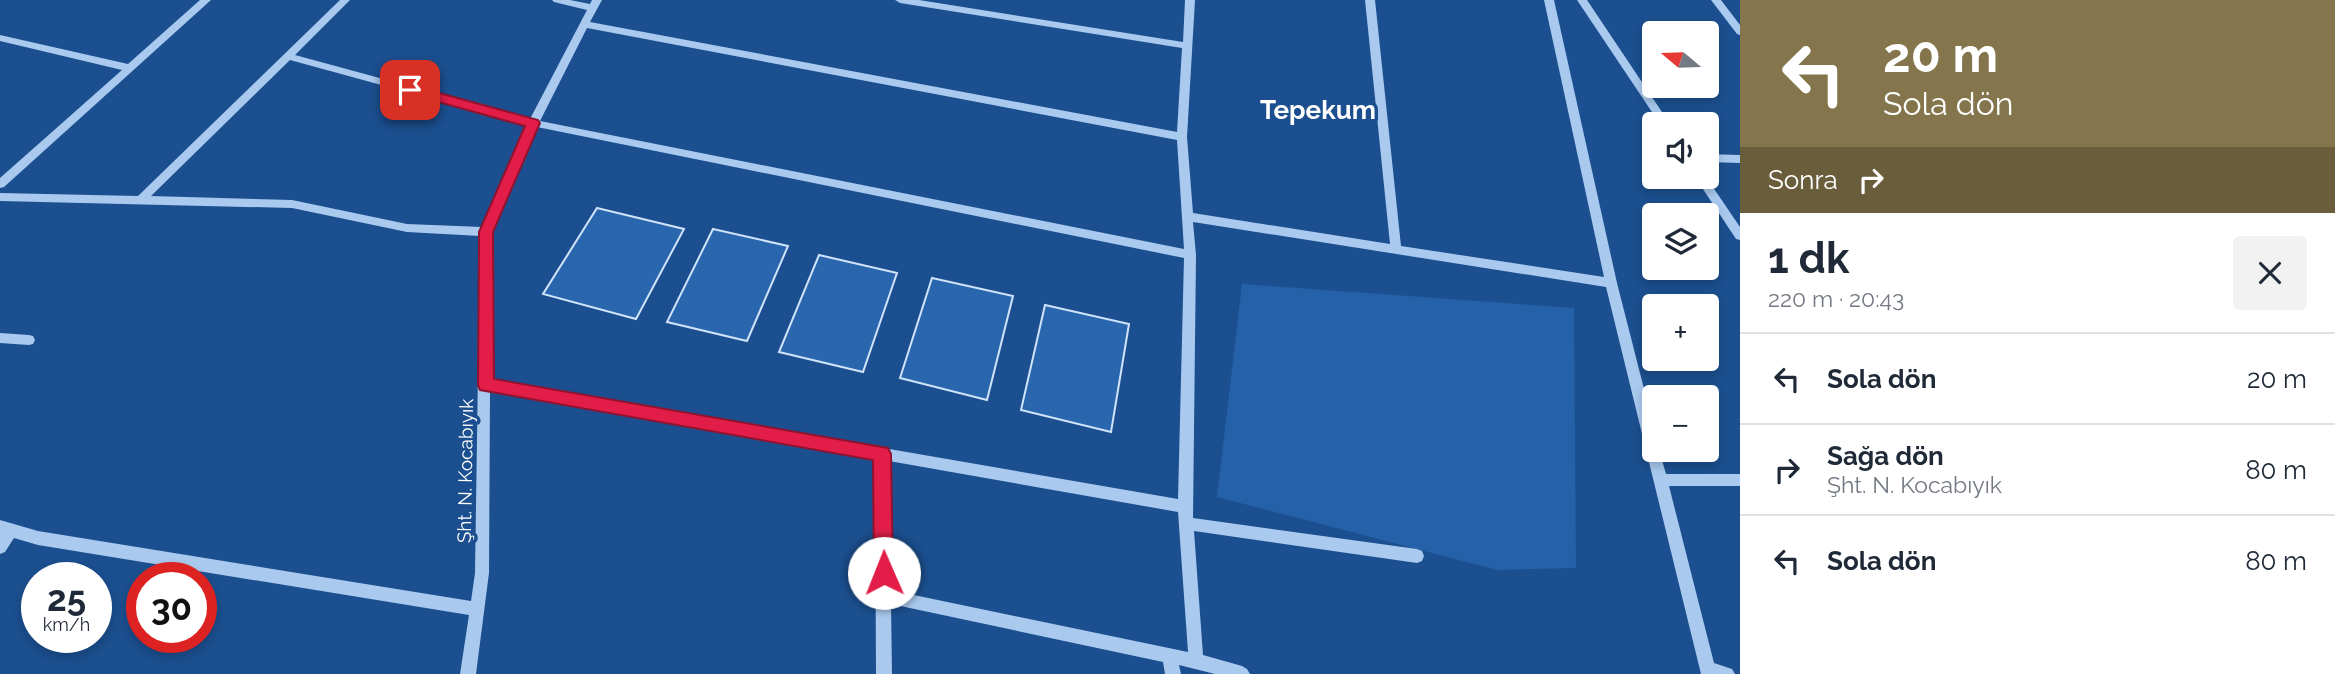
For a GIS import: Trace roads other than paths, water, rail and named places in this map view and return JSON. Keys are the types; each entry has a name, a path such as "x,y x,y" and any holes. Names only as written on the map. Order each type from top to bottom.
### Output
{"street":[{"path":"0,184 206,0"},
{"path":"142,199 345,0"},
{"path":"557,0 595,4"},
{"path":"900,0 1187,46"},
{"path":"1190,0 1181,137 1190,255 1185,507 1196,661"},
{"path":"1370,0 1396,250"},
{"path":"1549,0 1611,283 1709,672 1727,674"},
{"path":"1582,0 1657,112"},
{"path":"1716,0 1740,32"},
{"name":"Şht. N. Kocabıyık","path":"468,674 482,573 486,232 533,123 595,4"},
{"path":"584,24 1181,137"},
{"path":"0,38 130,68"},
{"path":"288,56 533,123 1190,255"},
{"path":"1719,158 1740,159"},
{"path":"1708,189 1740,236"},
{"path":"0,197 292,204 407,228 486,232"},
{"path":"1188,217 1611,283"},
{"path":"0,338 29,340"},
{"path":"486,385 1185,507"},
{"path":"882,454 884,674"},
{"path":"1660,480 1740,480"},
{"path":"1187,524 1416,556"},
{"path":"0,547 5,528 38,538 478,609"},
{"path":"884,596 1196,661 1242,674"},
{"path":"1170,656 1174,674"}],"district":[{"name":"Tepekum","path":"1318,110"}]}
